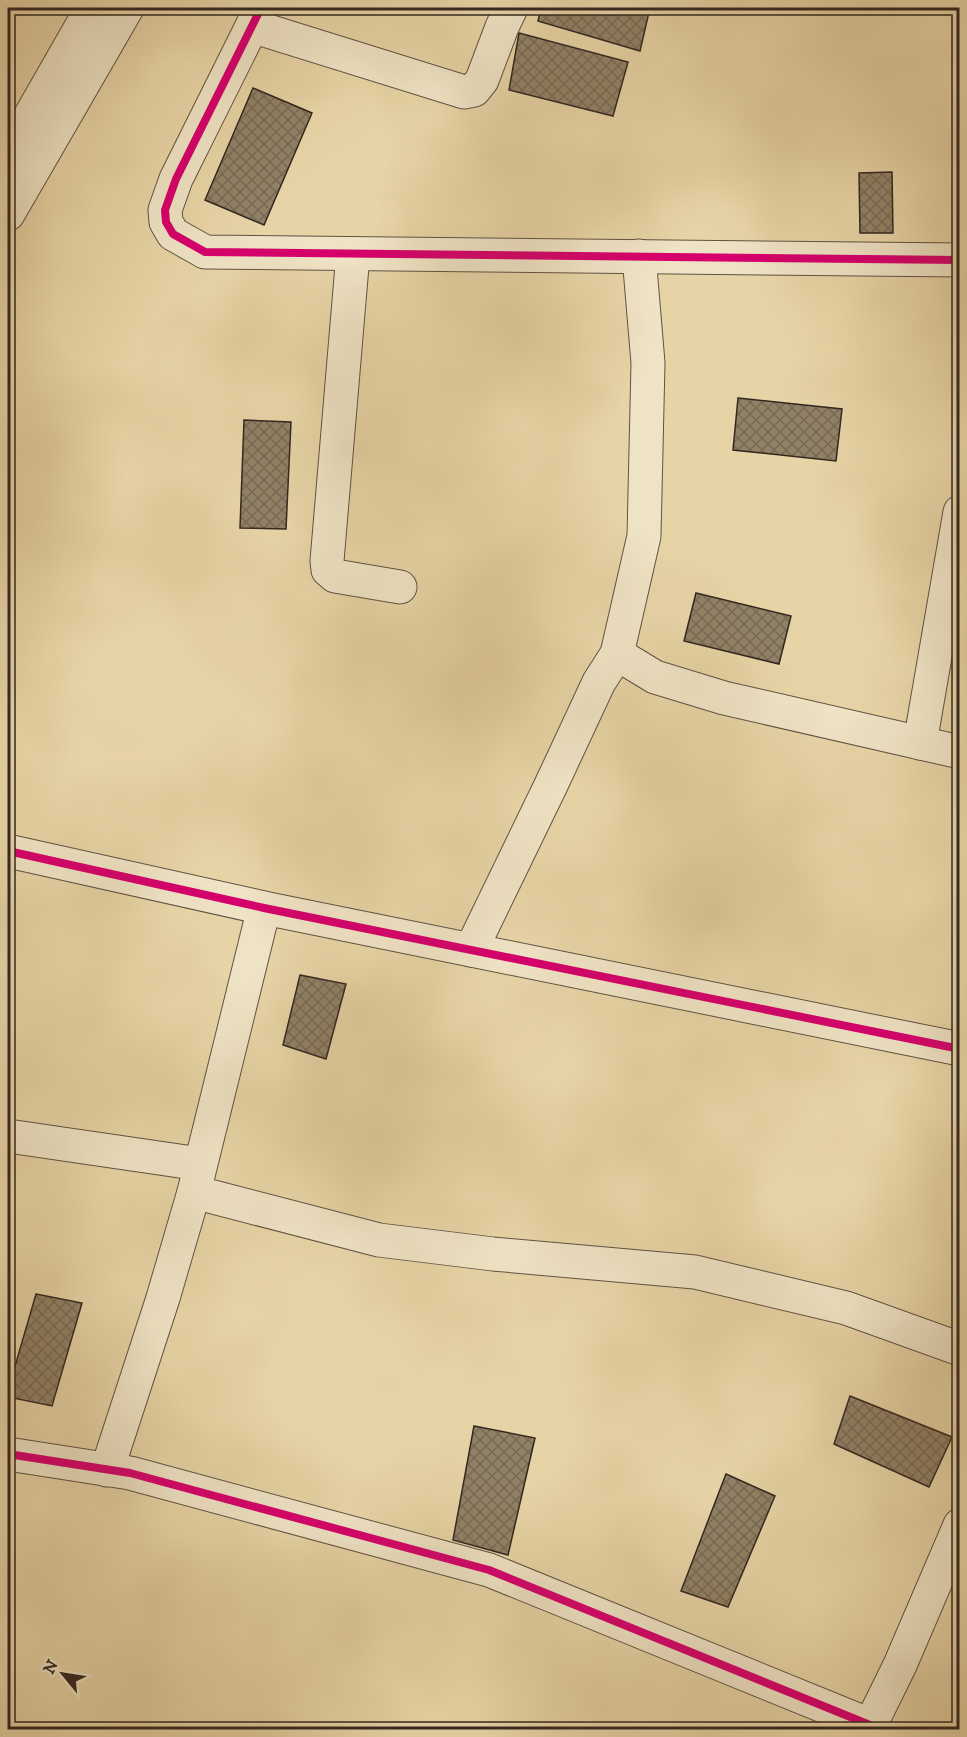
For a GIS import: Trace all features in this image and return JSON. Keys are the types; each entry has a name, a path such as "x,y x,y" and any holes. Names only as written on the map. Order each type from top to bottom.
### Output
{"street":[{"path":"8,155 92,8"},
{"path":"8,214 127,8"},
{"path":"511,8 501,27 482,80 474,90 464,92 256,17 177,179 165,210 166,222 173,234 205,252 960,260"},
{"path":"353,254 328,570 335,576 400,587"},
{"path":"471,950 599,682 617,654 644,536 648,363 639,256"},
{"path":"920,742 960,512"},
{"path":"617,654 655,677 724,698 960,752"},
{"path":"8,851 264,908 960,1049"},
{"path":"107,1470 163,1298 197,1178 264,908"},
{"path":"8,1136 197,1178 379,1240 493,1254 695,1272 846,1308 960,1349"},
{"path":"8,1454 130,1473 489,1570 869,1727 951,1568 960,1525"}],"building":[{"path":"541,8 650,8 640,51 538,21"},
{"path":"519,33 628,62 613,116 509,90"},
{"path":"253,88 312,113 264,225 205,200"},
{"path":"892,172 893,233 860,233 859,173"},
{"path":"738,398 842,409 836,461 733,450"},
{"path":"244,420 291,422 286,529 240,528"},
{"path":"696,593 791,616 779,664 684,641"},
{"path":"300,975 346,984 326,1059 283,1045"},
{"path":"36,1294 82,1303 52,1406 8,1397 8,1390"},
{"path":"850,1396 952,1437 929,1487 834,1444"},
{"path":"474,1426 535,1438 508,1555 453,1540"},
{"path":"726,1474 775,1496 728,1607 681,1591"},
{"path":"490,1724 501,1730 487,1730"}],"cycle path":[{"path":"261,8 176,179 165,210 166,222 173,234 205,252 960,260"},
{"path":"8,851 264,908 960,1049"},
{"path":"8,1454 130,1473 489,1570 870,1725"}]}
